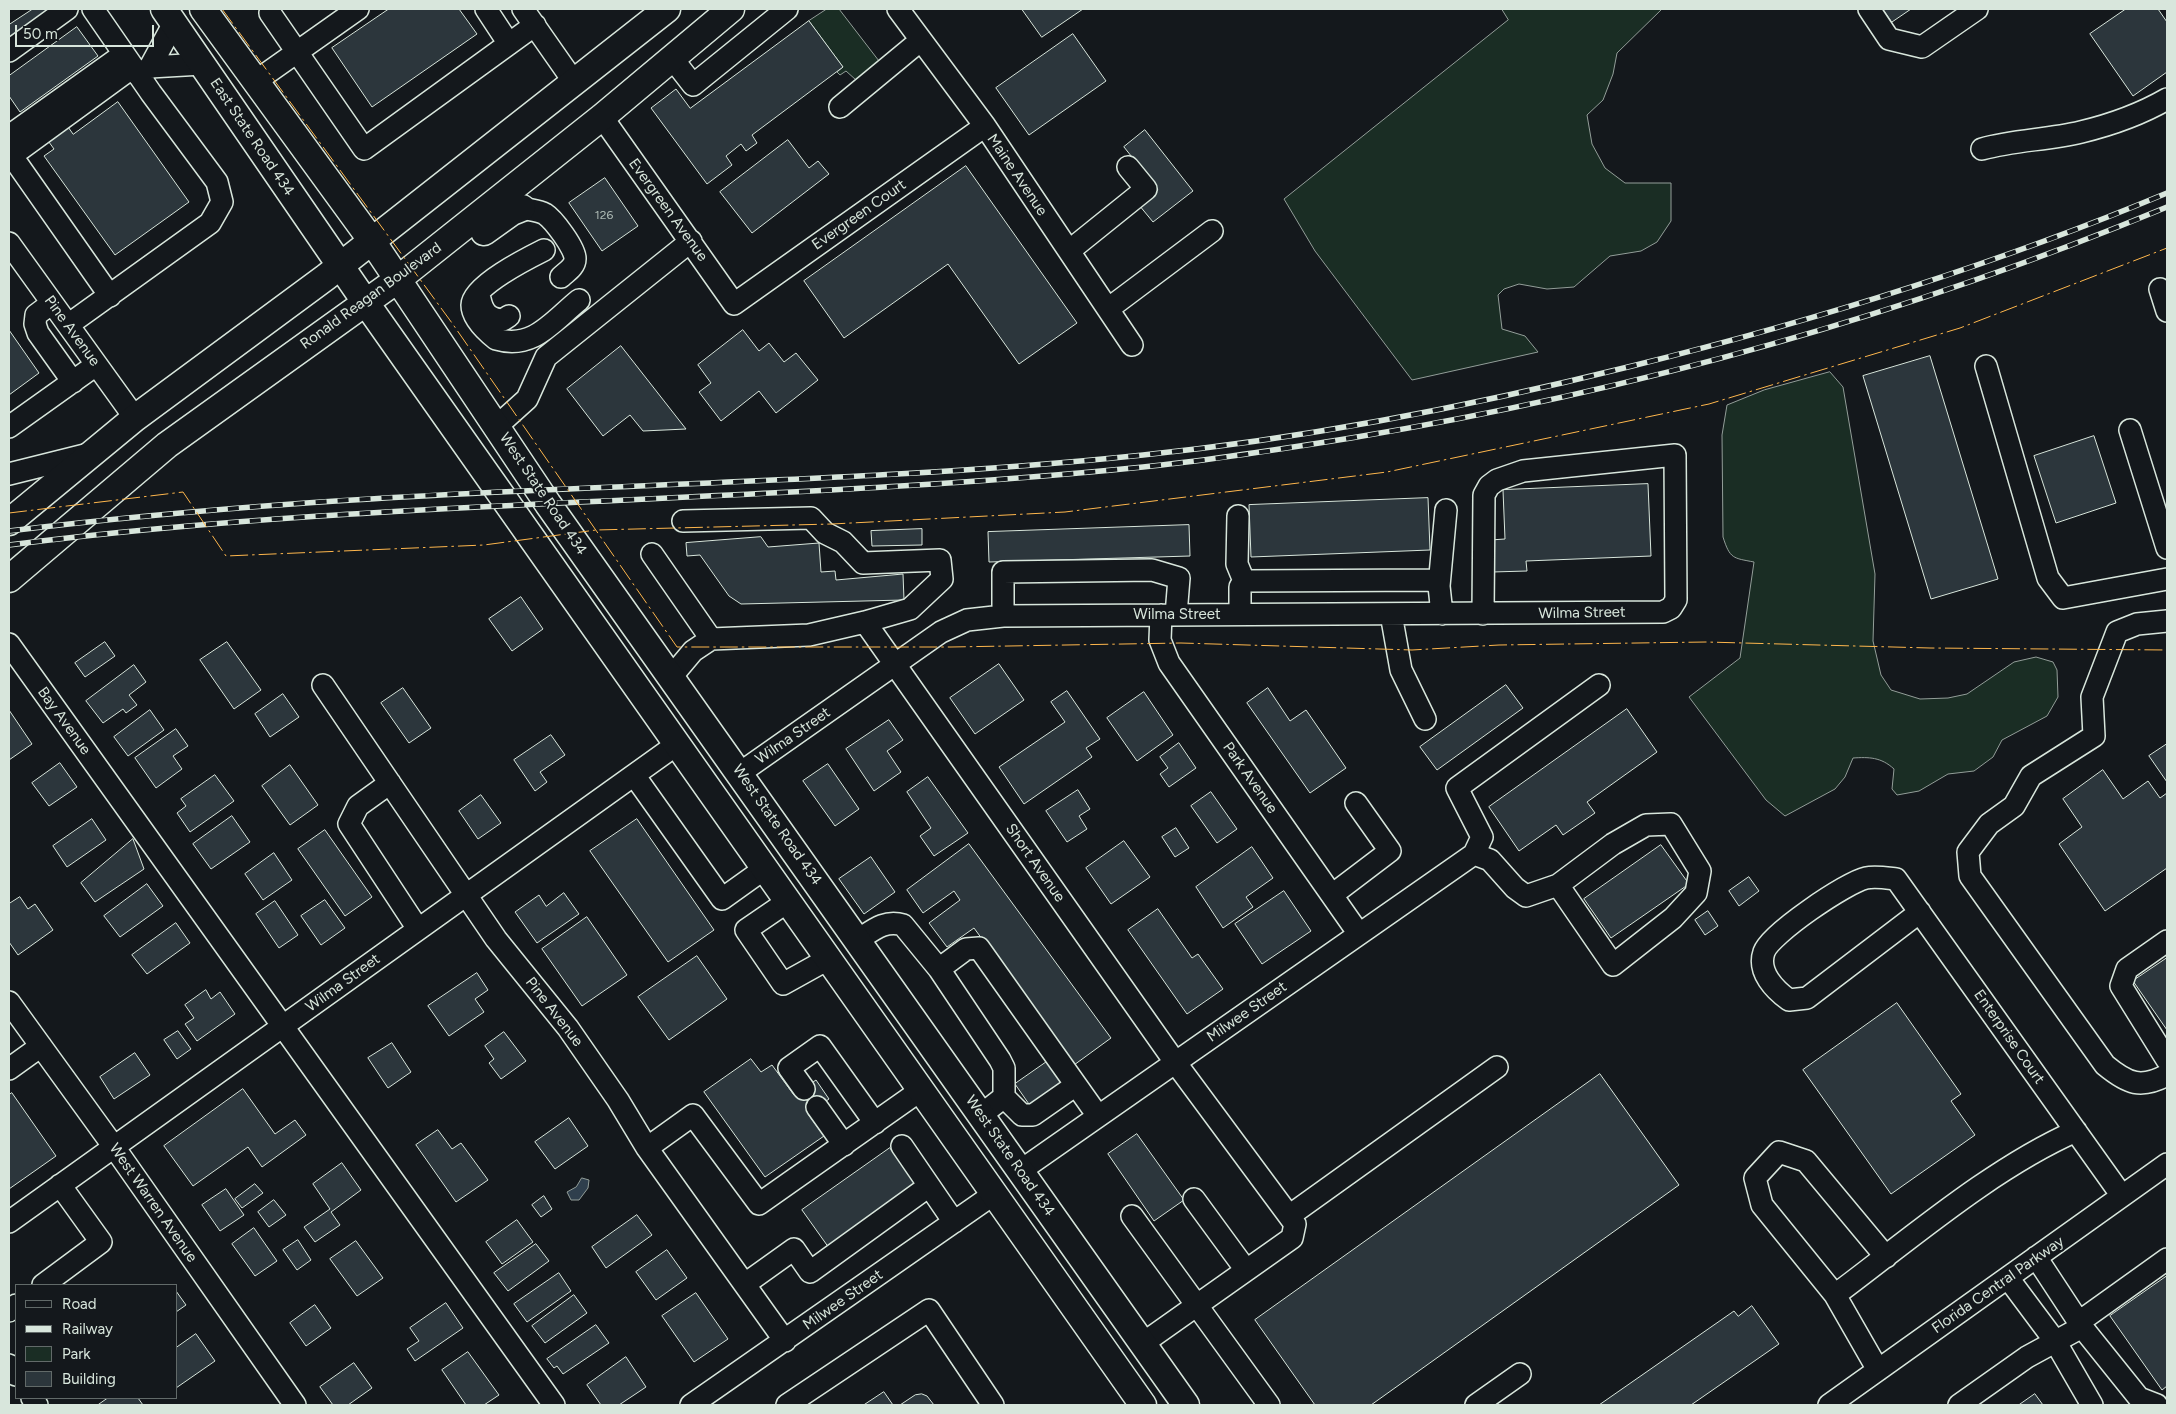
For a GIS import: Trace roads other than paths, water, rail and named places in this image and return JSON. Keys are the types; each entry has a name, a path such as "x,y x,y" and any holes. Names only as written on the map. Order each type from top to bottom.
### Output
{"main road":[{"path":"203,9 372,241"},
{"path":"9,522 89,454 135,418 340,266 667,9"},
{"name":"Ronald Reagan Boulevard","path":"9,579 167,445 397,280 602,117 731,9"},
{"name":"East State Road 434","path":"169,16 340,266"},
{"path":"456,232 479,234 512,212 522,208"},
{"name":"West State Road 434","path":"372,241 548,504 672,676 1186,1405"},
{"path":"340,266 1143,1405"},
{"path":"956,1141 1020,1171"},
{"path":"994,1194 1023,1199 1053,1217"}],"street":[{"path":"9,51 67,9"},
{"path":"68,325 210,224 222,202 217,182 137,66 93,9"},
{"path":"256,81 358,9"},
{"path":"486,9 509,44"},
{"path":"672,58 693,85 787,9"},
{"name":"Maine Avenue","path":"898,9 985,126 1132,345"},
{"path":"1869,9 1889,39 1922,47 1977,9"},
{"path":"271,10 296,53 364,149 509,44 529,17 574,82"},
{"path":"110,296 10,148 137,66 169,16"},
{"path":"840,107 921,40"},
{"path":"137,66 202,64"},
{"path":"1982,149 2008,142 2081,132 2146,111 2167,99"},
{"name":"Evergreen Avenue","path":"602,117 734,304"},
{"name":"Evergreen Court","path":"734,304 985,126"},
{"path":"1069,251 1146,189 1128,167"},
{"path":"522,208 545,214 573,250 574,264 561,277"},
{"path":"1108,309 1212,231"},
{"path":"497,426 527,399 546,356 691,241"},
{"name":"Pine Avenue","path":"9,243 135,418"},
{"path":"544,250 515,265 480,291 472,304 474,315 489,334 496,339 506,342 527,341 579,300"},
{"path":"2160,289 2167,311"},
{"path":"480,291 483,309 490,317 503,320 509,316"},
{"path":"52,303 36,315 35,324 38,333 73,382"},
{"path":"9,427 96,365"},
{"path":"1986,366 2048,578 2063,598 2167,579"},
{"path":"2130,430 2167,548"},
{"path":"9,474 89,454"},
{"name":"Wilma Street","path":"740,773 942,632 967,620 1002,616 1483,614 1663,612 1671,608 1676,600 1675,455 1523,472 1496,480 1489,486 1484,495 1483,614"},
{"path":"1442,614 1439,586 1446,510"},
{"path":"1238,516 1237,564 1244,581"},
{"path":"672,676 693,651 711,639 809,635 865,622 910,609 942,579 940,560 863,563 843,542 825,533 811,518 683,522"},
{"path":"652,554 711,639"},
{"name":"Park Avenue","path":"1002,616 1003,572 1152,570 1179,578 1160,640 1169,663 1359,934"},
{"path":"1244,581 1432,580 1439,586"},
{"path":"1240,614 1240,587 1244,581"},
{"path":"1391,614 1401,670 1425,719"},
{"path":"2167,621 2136,624 2117,632 2092,697 2094,736 2031,776 2014,806 1989,824 1968,852 1970,876 2105,1065 2122,1080 2150,1084 2167,1075"},
{"name":"Short Avenue","path":"865,622 1175,1062 1289,1216"},
{"name":"Bay Avenue","path":"9,644 554,1405"},
{"name":"Pine Avenue","path":"323,685 496,939 579,1043 648,1148 785,1340"},
{"path":"1558,885 1613,965 1673,918 1696,894 1700,871 1670,824 1646,825 1613,844 1558,885 1526,896 1490,860 1474,854 1482,837 1457,788 1599,685"},
{"name":"Wilma Street","path":"9,1222 676,745"},
{"path":"634,775 722,899 764,869"},
{"path":"390,783 358,806 349,824 418,929"},
{"path":"1332,895 1390,851 1356,803"},
{"name":"Milwee Street","path":"1020,1171 1474,854"},
{"name":"Enterprise Court","path":"1920,912 1807,998 1789,1000 1774,989 1764,969 1764,952 1779,932 1852,882 1868,877 1896,879 1920,912 2122,1196"},
{"path":"787,902 746,930 783,984 828,960"},
{"path":"858,940 884,924 893,922 902,925 939,969 1004,1068 1004,1097 1022,1115 1033,1115 1076,1085"},
{"path":"2167,941 2127,969 2121,986 2167,1060"},
{"path":"939,969 966,949 979,948 1098,1116"},
{"name":"West Warren Avenue","path":"9,1002 114,1147 295,1405"},
{"path":"9,1069 41,1046"},
{"path":"804,1088 789,1068 820,1046 875,1123"},
{"path":"1142,1344 1292,1238 1296,1224 1289,1216 1497,1067"},
{"path":"648,1148 693,1115 759,1204 921,1090"},
{"path":"981,1115 1004,1097"},
{"path":"817,1107 844,1145"},
{"path":"1835,1295 1980,1187 2046,1144 2076,1131"},
{"path":"902,1146 954,1222"},
{"path":"1878,1370 1835,1295 1762,1205 1756,1178 1778,1152 1806,1161 1886,1257"},
{"name":"Florida Central Parkway","path":"1837,1403 1878,1370 2167,1164"},
{"path":"44,1284 101,1242 60,1185"},
{"path":"745,1284 794,1249 810,1272 929,1186"},
{"name":"Milwee Street","path":"691,1405 994,1194"},
{"path":"1194,1199 1246,1270"},
{"path":"1132,1216 1269,1405"},
{"path":"2036,1258 2080,1325 2139,1398 2157,1405"},
{"path":"1959,1405 2027,1357 2055,1342 2080,1325 2167,1259"},
{"path":"2008,1278 2055,1342 2092,1405"},
{"path":"787,1405 929,1310 994,1405"},
{"path":"1476,1405 1520,1374"}],"water":[{"path":"582,1178 589,1180 588,1188 579,1200 571,1200 567,1192 576,1187"}],"railway":[{"path":"9,531 157,515 411,496 830,478 1039,465 1267,440 1450,407 1572,381 1700,349 1903,290 1970,268 2167,193"},
{"path":"9,545 150,529 292,518 1001,479 1143,467 1221,458 1351,438 1559,398 1765,346 1968,282 2068,246 2167,207"}]}
